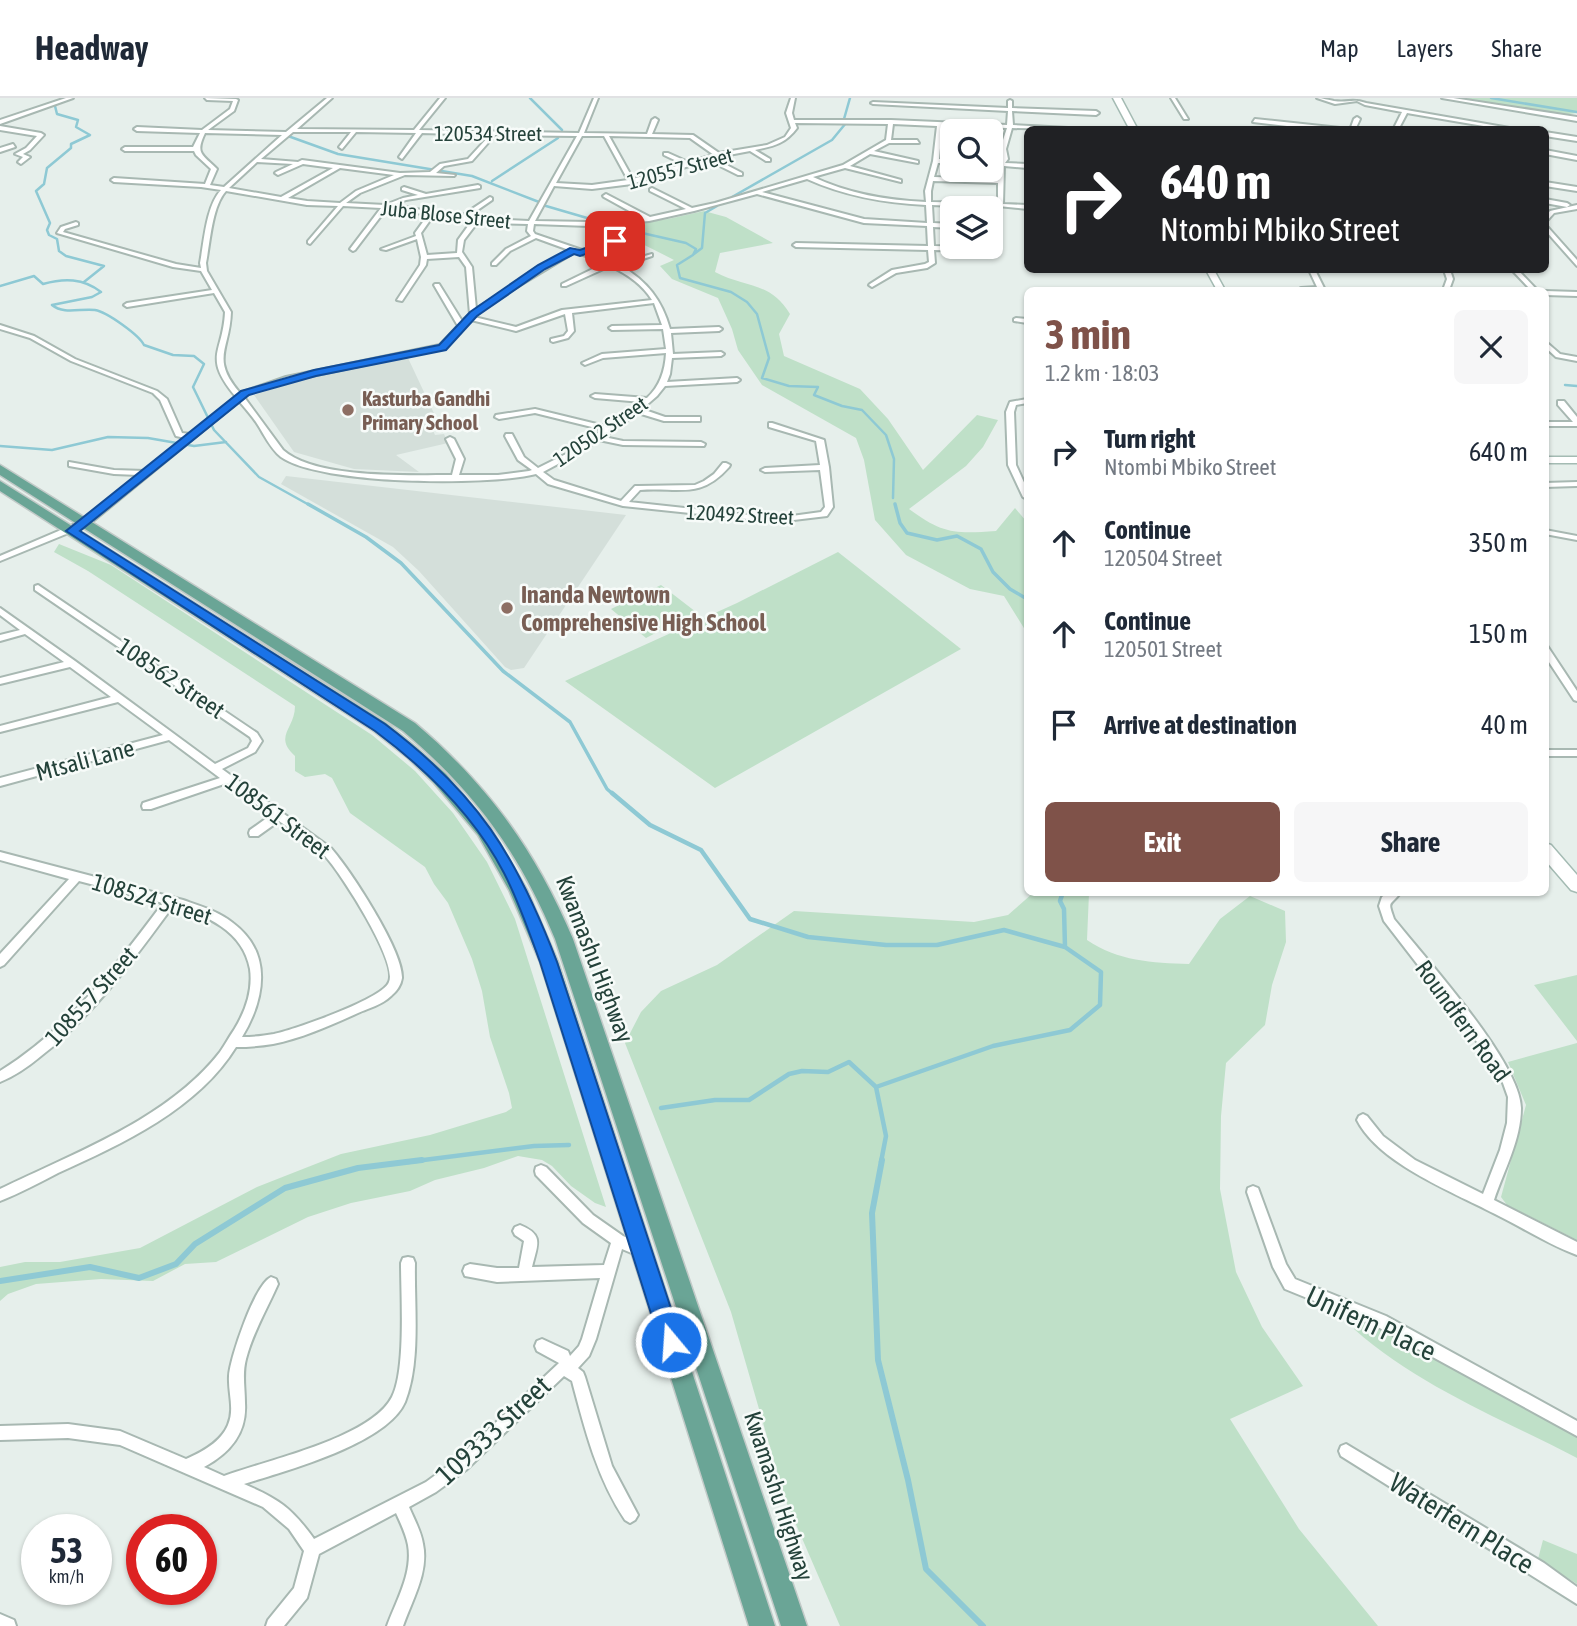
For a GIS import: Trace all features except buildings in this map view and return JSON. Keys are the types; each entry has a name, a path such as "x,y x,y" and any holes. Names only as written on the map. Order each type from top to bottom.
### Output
{"main road":[{"name":"Kwamashu Highway","path":"0,469 79,527 380,727 417,755 462,801 509,867 549,962 762,1626"},
{"name":"Kwamashu Highway","path":"0,485 79,527 409,727 462,773 509,830 548,899 565,939 794,1626"}],"street":[{"path":"0,122 71,98"},
{"path":"76,224 59,231 159,262 204,270 213,211 225,189 330,98"},
{"path":"402,157 443,98"},
{"path":"494,264 508,250 537,236 530,231 531,223 581,133 596,98"},
{"path":"793,98 789,113 793,122 940,124 928,203 932,264 895,271 872,285"},
{"path":"1117,98 1132,126"},
{"path":"1173,98 1186,118"},
{"path":"1319,98 1335,103 1355,99 1405,111 1495,126"},
{"path":"1444,98 1577,119"},
{"path":"196,149 204,133 236,106 236,100 207,99"},
{"path":"1003,151 1010,126 1010,101"},
{"path":"873,103 1096,113"},
{"path":"1397,126 1405,111"},
{"path":"0,113 7,120"},
{"path":"1559,136 1564,117"},
{"path":"1354,126 1357,119"},
{"path":"649,136 655,120"},
{"path":"1255,121 1302,126"},
{"name":"120557 Street","path":"553,184 603,187 632,182 719,155 752,150 783,141 791,135 793,122"},
{"path":"891,122 888,141 917,142"},
{"path":"1003,126 1024,128"},
{"path":"0,128 41,135 19,154 27,157 21,162"},
{"name":"120534 Street","path":"137,129 204,133 355,131 682,136 695,137 719,155"},
{"path":"342,146 355,131"},
{"path":"256,160 340,166 399,174 466,162 493,134"},
{"path":"605,134 632,182"},
{"path":"1549,135 1577,139"},
{"name":"Juba Blose Street","path":"114,180 225,189 282,199 341,205 385,207 475,221 589,224 649,219 692,211 845,166 888,141"},
{"path":"0,150 13,146"},
{"path":"125,149 196,149 214,169 206,187"},
{"path":"752,150 768,160"},
{"path":"870,152 916,162"},
{"path":"1549,153 1577,158"},
{"path":"666,154 687,164"},
{"path":"708,158 740,174"},
{"path":"278,173 297,163"},
{"path":"1003,164 1024,166"},
{"path":"282,199 340,166"},
{"path":"845,166 900,181"},
{"path":"437,169 452,175"},
{"path":"310,242 351,195 399,174"},
{"path":"808,177 830,187 882,200 940,203"},
{"path":"931,179 940,179"},
{"path":"1001,182 1000,205 1024,207"},
{"path":"1549,185 1577,189"},
{"path":"353,249 385,207 478,187"},
{"path":"404,189 427,196"},
{"path":"652,190 692,211"},
{"path":"756,192 864,221 940,226"},
{"path":"606,196 649,219"},
{"path":"460,219 490,199"},
{"path":"1549,202 1577,207"},
{"path":"1549,217 1552,212 1577,207"},
{"path":"384,249 417,237 431,214"},
{"path":"471,316 469,267 460,255 461,240 475,221"},
{"path":"1549,228 1577,264"},
{"name":"120502 Street","path":"204,270 228,312 220,366 225,379 278,450 302,465 338,473 510,477 538,470 558,461 637,410 663,384 668,353 667,329 656,301 645,286 612,265 537,236"},
{"path":"400,300 423,265 424,257 417,237"},
{"path":"0,559 79,527 240,396 286,379 442,347 471,316 531,274 577,252 615,241"},
{"path":"796,245 940,249"},
{"path":"424,257 460,255"},
{"path":"564,285 612,265 650,255"},
{"path":"1518,273 1531,287"},
{"path":"437,285 462,326"},
{"path":"127,305 217,291"},
{"path":"1549,293 1573,294 1577,301"},
{"path":"471,316 516,329 568,311 656,301"},
{"path":"553,340 566,337 571,331 568,311"},
{"path":"1016,320 1024,321"},
{"path":"0,327 32,337 73,360 155,392 163,399 179,434 191,436"},
{"path":"612,328 719,329"},
{"path":"1549,346 1558,356 1577,359"},
{"path":"585,363 602,356 721,354"},
{"path":"663,384 737,380"},
{"path":"595,396 649,400"},
{"path":"1024,401 1016,402 1010,412 1012,465 1024,491"},
{"path":"1561,403 1577,423"},
{"path":"637,410 664,419 697,419"},
{"path":"499,417 535,411 608,429"},
{"path":"1549,424 1577,423"},
{"name":"120492 Street","path":"509,436 517,453 551,482 623,504 758,519 819,516 828,512 820,440 772,425"},
{"path":"596,437 623,443 701,444"},
{"path":"450,439 460,459 455,477"},
{"path":"1549,460 1577,460"},
{"path":"72,464 114,472 147,472"},
{"path":"623,504 638,488 697,488 721,472 726,465"},
{"path":"765,470 824,467"},
{"path":"1549,485 1577,484"},
{"path":"1549,533 1577,538"},
{"name":"108562 Street","path":"38,588 254,734 257,741 252,750 215,768"},
{"name":"108561 Street","path":"0,611 327,851 344,869 392,961 395,980 391,990 379,999 294,1032 258,1044 235,1042"},
{"path":"0,638 25,631"},
{"path":"1549,655 1577,698"},
{"path":"0,681 72,663"},
{"path":"0,729 117,699"},
{"name":"Mtsali Lane","path":"0,782 169,737"},
{"path":"1549,753 1577,753"},
{"path":"146,806 229,779"},
{"path":"254,833 278,816"},
{"name":"108524 Street","path":"0,856 208,913 239,933 255,965 254,1001 235,1042 206,1075 153,1117 0,1195"},
{"path":"1549,856 1577,887"},
{"path":"0,962 77,877"},
{"name":"Roundfern Road","path":"1391,896 1384,906 1389,921 1495,1058 1510,1083 1514,1098 1510,1132 1487,1201"},
{"name":"108557 Street","path":"0,1077 27,1062 61,1032 139,944 170,901"},
{"path":"1363,1120 1379,1140 1411,1164 1577,1249"},
{"path":"541,1171 575,1209 618,1240 641,1251"},
{"name":"Unifern Place","path":"1253,1192 1280,1268 1290,1284 1381,1321 1577,1429"},
{"path":"520,1231 531,1240 524,1274"},
{"path":"542,1346 562,1356 568,1368 584,1351 618,1240"},
{"path":"227,1482 337,1445 375,1426 397,1404 405,1372 408,1263"},
{"path":"470,1270 497,1275 608,1271"},
{"path":"188,1466 217,1453 234,1431 239,1415 237,1366 261,1301 271,1284"},
{"name":"109333 Street","path":"312,1549 431,1487 461,1465 554,1373 568,1368 578,1377 607,1470 629,1515"},
{"path":"0,1433 68,1432 120,1438 268,1502 284,1514 312,1549 301,1592 274,1626"},
{"name":"Waterfern Place","path":"1346,1451 1538,1569 1577,1596"},
{"path":"395,1626 412,1577 416,1549 413,1534 398,1503"},
{"path":"0,1622 8,1626"}],"shaded area":[{"name":"Kasturba Gandhi Primary School","path":"408,358 439,424 431,426 435,435 444,434 448,443 396,455 419,472 354,469 294,452 254,395 302,379"},
{"name":"Inanda Newtown Comprehensive High School","path":"286,476 626,515 524,668 511,670 505,667 419,571 393,547 281,484"}],"green space":[{"path":"1457,98 1577,98 1577,113 1561,115"},
{"path":"704,211 726,217 773,243 720,253 715,272 765,290 782,303 790,314 779,334 784,356 860,389 888,419 923,470 977,415 998,420 983,447 966,466 909,509 941,528 970,532 996,531 1015,508 1024,518 1024,628 1004,596 970,589 906,555 875,520 864,460 856,438 762,385 738,350 718,298 672,279 660,266 674,260 604,226 668,219"},
{"path":"59,544 111,565 372,735 415,771 453,813 487,862 515,919 606,1207 595,1203 571,1186 552,1166 542,1160 518,1156 435,1180 410,1191 351,1203 308,1217 216,1262 185,1264 153,1281 101,1279 36,1284 8,1294 0,1301 0,1267 25,1262 60,1262 140,1248 257,1187 341,1154 430,1135 512,1108 490,1037 482,991 472,959 448,903 425,867 350,813 332,778 325,774 305,777 295,771 295,756 285,737 295,706 88,571 54,552"},
{"path":"838,552 961,649 715,788 565,681 737,603"},
{"path":"661,585 696,612 646,638 611,609"},
{"path":"1030,896 1089,896 1087,940 1123,957 1189,964 1220,919 1250,896 1285,911 1286,942 1272,985 1265,1025 1226,1063 1221,1116 1220,1189 1236,1272 1262,1327 1303,1386 1230,1419 1299,1529 1378,1626 840,1626 785,1499 731,1312 625,1043 641,1012 661,991 717,965 794,911 974,922 1008,915"},
{"path":"1577,975 1577,1041 1534,985"},
{"path":"1577,1043 1577,1240 1507,1205 1501,1197 1526,1105 1508,1062"},
{"path":"1368,1320 1577,1437 1577,1458 1461,1400 1405,1368 1354,1329"},
{"path":"1543,1540 1577,1554 1577,1584 1538,1559"}],"waterway":[{"path":"530,98 562,130"},
{"path":"844,119 850,98"},
{"path":"1491,98 1577,112"},
{"path":"55,106 57,114 78,120 76,127 90,135 71,144 71,148 47,168 44,184 36,191 50,223 47,230 49,235 57,239 59,251 66,256 104,266 84,282"},
{"path":"732,197 832,140 846,123"},
{"path":"492,181 558,138 558,135"},
{"path":"288,136 338,154 472,176 539,202"},
{"path":"546,206 594,220"},
{"path":"694,254 702,248 705,213 717,206"},
{"path":"607,225 686,243 696,249 693,255 677,265 680,278 731,292 747,302 757,314 769,358 762,378 789,386 818,387 814,395 842,406 862,410 886,435 894,459 893,498"},
{"path":"0,286 34,276 43,284 66,280 87,284 101,292 92,297 52,305 62,310 95,310 114,319 144,345 173,355 194,356 204,364 193,387 214,430 226,442"},
{"path":"1565,385 1577,386"},
{"path":"0,446 52,450 108,437 148,438 194,446 226,442"},
{"path":"226,442 259,477 311,506"},
{"path":"308,504 366,537 401,563 503,671 570,722 607,789 614,795"},
{"path":"895,504 900,523 907,533 937,540 957,536 981,549 993,572 1010,589 1024,597"},
{"path":"612,793 650,825 701,850 750,919 808,937 886,945 937,945 1004,930 1065,947"},
{"path":"1062,896 1065,947"},
{"path":"876,1087 993,1046 1070,1030 1100,1005 1101,972 1065,947"},
{"path":"661,1108 715,1100 749,1100 789,1074 802,1071 828,1072 849,1062 876,1087"},
{"path":"876,1087 886,1136 881,1162"},
{"path":"408,1162 534,1146 569,1145"},
{"path":"0,1281 90,1267 139,1278 176,1264 195,1244 285,1188 358,1168 422,1160"},
{"path":"882,1160 872,1213 878,1360 908,1480 926,1569 983,1626"}],"place":[{"name":"Kasturba Gandhi Primary School","path":"348,410"},
{"name":"Inanda Newtown Comprehensive High School","path":"507,608"}],"route":[{"path":"615,241 580,253 573,250 541,267 473,314 442,347 314,373 245,393 72,531 380,727 417,755 443,780 481,825 509,867 549,962 671,1342"}]}
